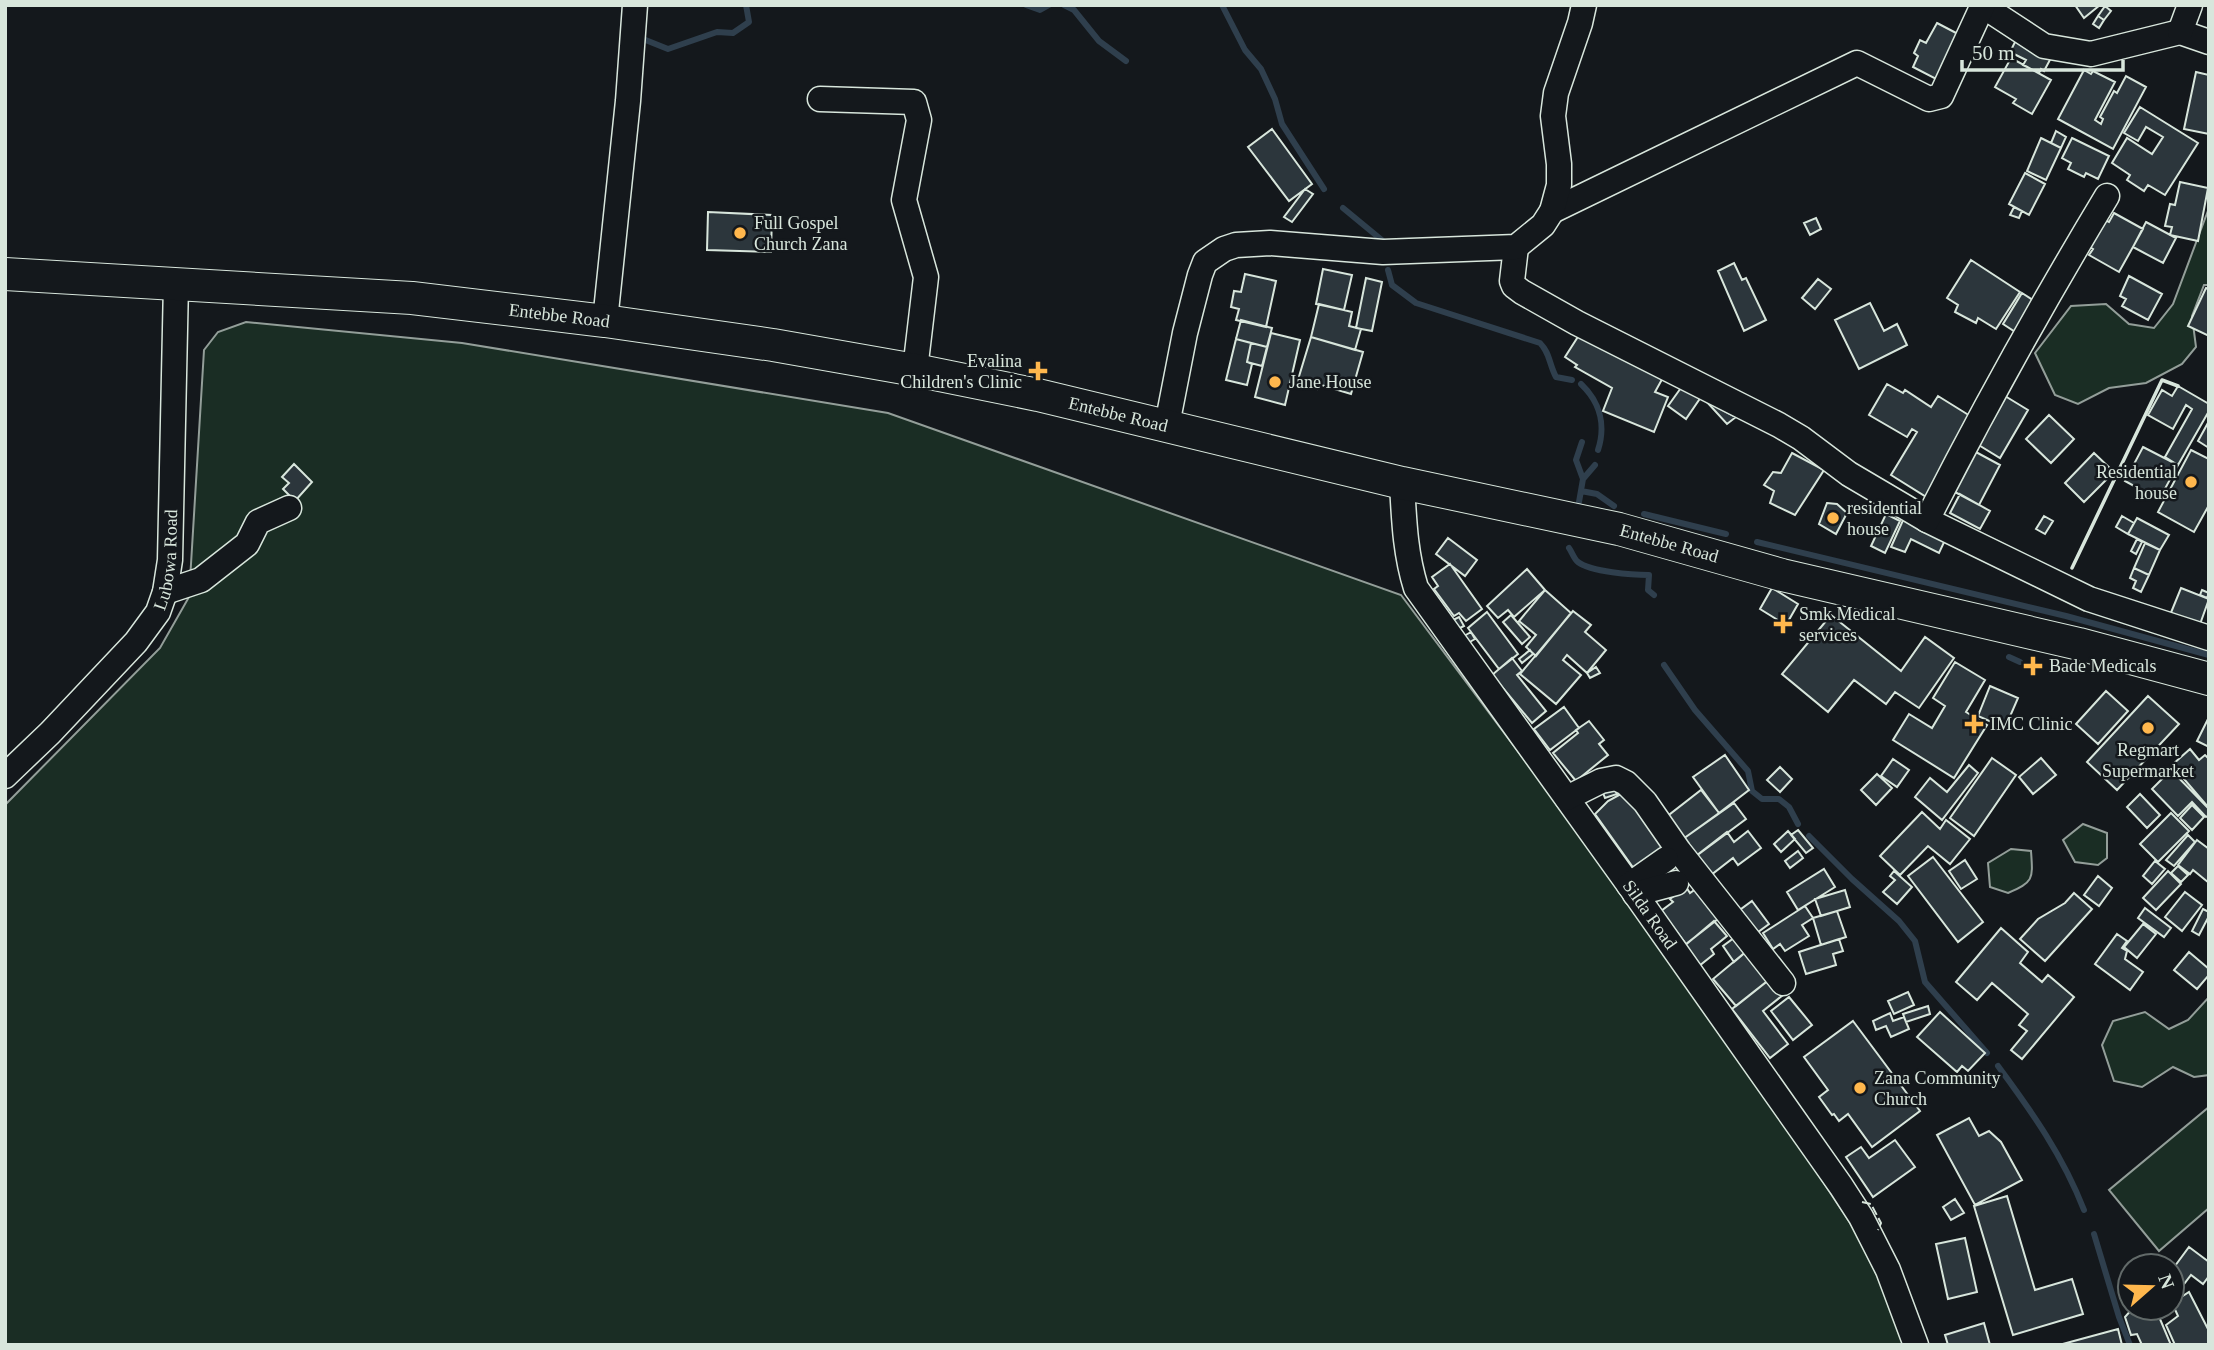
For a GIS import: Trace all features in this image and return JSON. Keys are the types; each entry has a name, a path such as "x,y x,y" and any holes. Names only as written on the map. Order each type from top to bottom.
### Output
{"main road":[{"name":"Entebbe Road","path":"5,274 412,298 605,321 773,345 915,370 1038,395 1402,483 1619,529 1782,575 2079,644 2209,679"}],"street":[{"path":"605,321 628,101 635,5"},
{"path":"1167,425 1185,333 1200,275 1205,262 1224,249 1236,245 1270,243 1383,252 1516,247 1543,225 1552,211 1559,185 1554,103 1584,5"},
{"path":"2179,32 2190,5"},
{"path":"1552,211 1857,63 1928,99 1941,96 1983,6 2044,46 2091,54 2179,32 2209,42"},
{"path":"820,99 914,102 919,120 904,200 926,277 915,370"},
{"path":"1927,520 2053,286 2107,196"},
{"path":"1516,247 1512,281 1522,292 1577,323 1779,425 1849,474 1927,520 2089,599 2209,638"},
{"name":"Lubowa Road","path":"5,776 50,733 136,642 158,612 165,592 170,560 176,283"},
{"name":"Silda Road","path":"1402,483 1404,534 1416,587 1567,797 1861,1217 1888,1270 1916,1345"},
{"path":"165,592 201,580 247,544 258,522 289,508"},
{"path":"1567,797 1601,781 1616,778 1626,783 1645,802 1679,851 1783,983"},
{"path":"1632,890 1666,859"},
{"path":"1632,890 1676,883"}],"green space":[{"path":"2209,208 2209,285 2204,285 2192,316 2196,347 2182,364 2146,383 2109,388 2078,404 2055,395 2035,353 2071,306 2106,304 2129,324 2154,328 2173,304"},
{"path":"246,322 462,343 888,413 1401,595 1645,921 1760,1086 1860,1238 1909,1345 7,1345 5,805 160,648 189,597 204,350 218,332"},
{"path":"2083,824 2107,833 2107,858 2098,865 2075,862 2063,840"},
{"path":"2011,849 2031,851 2032,868 2027,882 2008,893 1990,887 1988,863"},
{"path":"2209,997 2209,1075 2194,1077 2173,1067 2142,1087 2114,1081 2102,1045 2113,1021 2145,1012 2169,1029 2188,1020"},
{"path":"2209,1107 2209,1208 2159,1251 2109,1190"}],"building":[{"path":"2075,5 2100,5 2084,18"},
{"path":"2105,6 2111,11 2104,20 2098,16"},
{"path":"2098,16 2104,20 2099,28 2093,24"},
{"path":"1937,23 1960,35 1938,80 1913,67 1918,56 1914,53 1920,40 1926,43"},
{"path":"2016,40 2051,58 2044,71 2041,69 2039,73 2023,65 2026,60 2010,52"},
{"path":"2011,58 2051,80 2032,114 2013,103 2016,99 1995,87"},
{"path":"2084,70 2091,74 2093,71 2115,82 2095,120 2101,124 2103,119 2100,117 2114,91 2117,93 2126,76 2146,87 2113,149 2058,119"},
{"path":"2196,72 2209,75 2209,134 2184,129"},
{"path":"2140,107 2198,143 2165,195 2148,185 2144,191 2127,180 2130,175 2112,163 2127,138 2152,154 2163,137 2146,127 2138,141 2124,133"},
{"path":"1272,129 1312,184 1289,201 1248,147"},
{"path":"2056,131 2066,137 2061,148 2051,143"},
{"path":"2041,138 2061,148 2046,180 2027,171"},
{"path":"2072,138 2109,156 2098,179 2086,173 2084,177 2068,169 2071,163 2062,158"},
{"path":"2025,173 2045,184 2029,215 2009,204"},
{"path":"2180,182 2208,188 2198,241 2170,235 2172,227 2165,226 2170,204 2175,205"},
{"path":"1305,189 1313,194 1292,222 1284,217"},
{"path":"2014,207 2022,211 2019,218 2010,215"},
{"path":"708,212 772,215 771,252 707,250"},
{"path":"2114,213 2143,229 2119,272 2089,255 2093,249 2088,246 2103,219 2109,222"},
{"path":"1816,218 1821,229 1810,235 1804,223"},
{"path":"2146,222 2176,238 2163,263 2133,247"},
{"path":"1971,260 2020,292 1996,329 1978,318 1976,323 1955,312 1958,305 1947,298"},
{"path":"1734,263 1742,280 1746,278 1766,320 1744,331 1718,271"},
{"path":"1323,269 1352,275 1344,310 1316,304"},
{"path":"1245,274 1276,281 1266,327 1236,320 1239,309 1231,307 1234,291 1241,292"},
{"path":"2129,276 2162,294 2148,320 2122,306 2126,299 2120,296"},
{"path":"1366,278 1382,282 1372,331 1356,328"},
{"path":"1818,279 1831,289 1815,309 1802,298"},
{"path":"2206,288 2209,289 2209,336 2188,326"},
{"path":"2022,293 2039,304 2020,335 2003,324"},
{"path":"1870,303 1884,331 1897,324 1907,345 1859,369 1835,320"},
{"path":"1319,304 1352,312 1349,326 1361,329 1355,350 1311,337"},
{"path":"1241,320 1272,328 1267,347 1236,339"},
{"path":"1581,332 1665,374 1655,392 1668,397 1654,432 1603,411 1612,388 1575,367 1577,365 1565,357"},
{"name":"Jane House","path":"1271,333 1300,340 1285,405 1255,397"},
{"path":"1311,337 1363,352 1351,394 1318,384 1317,389 1297,383"},
{"path":"1236,339 1251,343 1247,362 1252,364 1247,385 1226,380"},
{"path":"1251,343 1267,347 1262,366 1247,362"},
{"path":"1887,384 1903,393 1905,390 1931,407 1938,396 1975,419 1928,498 1891,475 1917,432 1912,429 1907,437 1869,415"},
{"path":"1683,385 1701,397 1686,419 1668,406"},
{"path":"2178,386 2209,404 2209,411 2178,465 2165,457 2192,409 2186,405 2173,429 2148,415 2162,390 2172,396"},
{"path":"2005,396 2028,410 2000,458 1977,444"},
{"path":"1706,401 1736,417 1727,424"},
{"path":"2049,415 2074,439 2051,463 2026,439"},
{"path":"2209,421 2209,448 2198,441"},
{"path":"2143,447 2178,465 2161,496 2149,490 2146,497 2136,491 2138,488 2125,481"},
{"name":"Residential house","path":"2191,450 2209,459 2209,505 2194,532 2158,512"},
{"name":"Residential house","path":"2191,450 2209,459 2209,505 2194,532 2158,512"},
{"path":"1974,451 2000,465 1979,505 1953,491"},
{"name":"Residential house","path":"1792,453 1824,470 1795,515 1770,503 1774,491 1764,485 1773,472 1781,473"},
{"path":"2094,453 2114,472 2084,502 2065,483"},
{"path":"294,464 312,482 295,501 283,489 289,483 282,477"},
{"path":"1960,494 1990,511 1980,529 1950,513"},
{"name":"residential house","path":"1827,503 1837,504 1847,513 1836,534 1819,524"},
{"path":"1886,514 1900,521 1885,553 1871,546"},
{"path":"2044,516 2053,521 2045,534 2036,529"},
{"path":"2122,516 2134,523 2128,534 2116,527"},
{"path":"1904,518 1946,538 1939,553 1911,539 1905,552 1891,547"},
{"path":"2137,518 2169,535 2160,550 2128,534"},
{"path":"1448,538 1477,560 1465,576 1436,554"},
{"path":"2137,539 2142,542 2136,554 2131,551"},
{"path":"2145,543 2160,550 2149,575 2134,568"},
{"path":"1450,564 1482,609 1466,621 1459,613 1454,616 1434,589 1438,586 1432,577"},
{"path":"2134,568 2149,575 2141,592 2133,588 2136,581 2130,578"},
{"path":"1527,569 1545,590 1514,617 1508,610 1498,618 1487,606"},
{"path":"1772,588 1798,604 1786,625 1760,609"},
{"path":"2181,588 2209,599 2199,627 2170,615"},
{"path":"1545,590 1571,613 1536,656 1526,647 1536,635 1519,621"},
{"path":"2202,590 2209,593 2207,598 2200,595"},
{"path":"1573,611 1591,625 1585,632 1606,650 1587,673 1567,655 1563,660 1581,675 1556,704 1520,674"},
{"path":"1487,612 1518,654 1499,669 1468,628"},
{"path":"1511,615 1530,637 1522,644 1503,622"},
{"path":"1831,615 1901,671 1925,637 1954,658 1919,708 1895,692 1886,704 1854,680 1828,712 1782,674"},
{"path":"1459,617 1464,626 1456,630 1451,621"},
{"path":"1471,632 1475,639 1468,643 1464,636"},
{"path":"1530,650 1533,654 1522,663 1519,659"},
{"path":"1512,658 1522,671 1517,675 1546,711 1532,723 1492,675"},
{"path":"1955,662 1985,680 1966,712 1987,725 1954,778 1893,740 1909,714 1932,728 1945,706 1933,698"},
{"path":"1596,667 1600,673 1590,678 1587,673"},
{"path":"1990,686 2018,698 2005,728 1978,716"},
{"path":"2106,691 2128,711 2098,744 2076,724"},
{"path":"2148,696 2179,724 2117,790 2087,762"},
{"path":"1564,707 1579,728 1550,750 1534,729"},
{"path":"2209,720 2209,747 2197,741"},
{"path":"1589,721 1604,740 1599,744 1608,755 1576,781 1553,753"},
{"path":"2190,749 2199,760 2205,755 2209,759 2208,807 2172,765"},
{"path":"1725,755 1749,790 1719,813 1693,777"},
{"path":"1992,758 2016,775 1974,836 1950,818"},
{"path":"2041,758 2056,775 2033,794 2019,777"},
{"path":"1893,759 1909,770 1897,787 1881,776"},
{"path":"1969,765 1978,773 1942,820 1915,797 1930,778 1947,792"},
{"path":"1780,767 1792,779 1780,792 1767,780"},
{"path":"2171,770 2209,809 2209,815 2206,817 2192,802 2178,816 2152,789"},
{"path":"1877,774 1892,788 1876,805 1861,790"},
{"path":"1613,785 1617,794 1605,798 1602,790"},
{"path":"1701,790 1719,813 1683,839 1665,818"},
{"path":"2140,794 2160,815 2147,828 2127,807"},
{"path":"1619,795 1628,795 1673,846 1637,873 1595,814 1608,801"},
{"path":"1734,803 1746,819 1696,856 1683,839"},
{"path":"2192,805 2204,817 2192,830 2180,818"},
{"path":"1922,812 1940,829 1946,820 1970,839 1950,864 1928,846 1900,875 1880,856"},
{"path":"2171,813 2189,831 2158,862 2140,844"},
{"path":"1798,830 1813,848 1806,853 1791,835"},
{"path":"1748,831 1761,848 1738,865 1733,858 1711,875 1696,856 1727,832 1734,842"},
{"path":"1788,831 1795,839 1781,852 1774,844"},
{"path":"2188,835 2195,842 2174,866 2166,860"},
{"path":"2197,840 2209,849 2209,883 2193,870 2190,874 2178,865"},
{"path":"1798,851 1803,858 1790,868 1785,861"},
{"path":"1933,857 1983,922 1958,942 1908,876"},
{"path":"1965,860 1977,879 1961,889 1949,871"},
{"path":"2155,861 2165,869 2152,884 2143,876"},
{"path":"2178,866 2188,875 2181,882 2171,873"},
{"path":"1824,869 1835,887 1798,910 1787,892"},
{"path":"1894,871 1912,887 1897,904 1883,892 1895,880 1890,876"},
{"path":"2168,871 2181,884 2156,910 2143,898"},
{"path":"2098,876 2112,888 2099,906 2084,895"},
{"path":"1700,886 1723,915 1686,944 1661,911 1673,902 1670,899 1686,887 1690,893"},
{"path":"1845,890 1850,907 1821,916 1815,899"},
{"path":"2185,892 2202,905 2182,931 2165,917"},
{"path":"2074,893 2092,909 2045,961 2020,939 2038,919 2065,903"},
{"path":"1752,901 1769,924 1754,935 1737,912"},
{"path":"1805,906 1813,918 1802,925 1809,936 1785,951 1780,944 1773,949 1763,933"},
{"path":"2145,908 2171,928 2164,937 2138,918"},
{"path":"2203,909 2209,912 2209,916 2199,935 2192,931"},
{"path":"1837,911 1846,937 1821,945 1813,918"},
{"path":"1714,921 1727,936 1711,949 1714,954 1699,966 1683,947"},
{"path":"2143,924 2156,934 2137,958 2124,947"},
{"path":"2001,928 2028,952 2020,963 2042,982 2048,975 2074,997 2022,1059 2011,1050 2027,1031 2019,1025 2028,1014 1992,983 1977,1000 1956,982"},
{"path":"2117,934 2127,941 2122,948 2127,951 2125,959 2143,972 2130,990 2095,964"},
{"path":"1738,935 1748,950 1734,962 1723,946"},
{"path":"1839,939 1843,951 1833,954 1836,965 1806,974 1799,952"},
{"path":"1748,950 1770,979 1736,1006 1713,979"},
{"path":"2189,952 2209,969 2209,975 2197,989 2174,970"},
{"path":"1770,979 1783,995 1763,1011 1788,1044 1770,1058 1732,1009"},
{"path":"1908,992 1914,1005 1894,1014 1888,1001"},
{"path":"1789,997 1812,1025 1793,1040 1771,1011"},
{"path":"1928,1006 1930,1014 1906,1022 1903,1014"},
{"path":"1940,1012 1985,1053 1968,1071 1962,1066 1957,1072 1917,1037"},
{"path":"1890,1013 1893,1021 1904,1017 1909,1029 1891,1037 1886,1026 1876,1030 1873,1021"},
{"path":"1853,1021 1920,1111 1872,1147 1848,1114 1839,1121 1832,1115 1819,1097 1828,1090 1804,1057"},
{"path":"1969,1118 1979,1136 1989,1131 2001,1142 2022,1180 1975,1205 1937,1135"},
{"path":"1895,1140 1915,1167 1873,1197 1846,1157 1861,1147 1869,1158"},
{"path":"2007,1196 2035,1290 2072,1279 2083,1314 2013,1335 1974,1206"},
{"path":"1955,1199 1964,1213 1951,1220 1943,1207"},
{"path":"1965,1238 1977,1292 1948,1299 1936,1244"},
{"path":"2189,1247 2209,1262 2209,1276 2203,1284 2191,1275 2186,1282 2185,1252"},
{"path":"2189,1292 2209,1331 2209,1345 2175,1345 2166,1325 2170,1322 2186,1322 2186,1294"},
{"path":"2127,1322 2161,1322 2171,1345 2142,1345 2137,1334 2131,1335"},
{"path":"1984,1323 1990,1345 1948,1345 1945,1335"},
{"path":"2118,1329 2122,1345 2059,1345"}],"waterway":[{"path":"643,39 668,49 717,32 733,33 749,22 746,5"},
{"path":"1026,5 1040,10 1049,5"},
{"path":"1064,5 1074,10 1099,41 1126,61"},
{"path":"1222,5 1245,50 1261,69 1275,99 1282,124 1324,189"},
{"path":"1343,208 1383,241"},
{"path":"1388,270 1392,285 1416,303 1540,343 1556,377 1572,380"},
{"path":"1581,384 1593,398 1600,414 1598,450"},
{"path":"1579,502 1583,479 1576,460 1582,442"},
{"path":"1583,479 1595,465"},
{"path":"1581,491 1597,494 1614,506"},
{"path":"1644,514 1726,534"},
{"path":"1757,542 2066,616 2209,655"},
{"path":"1569,548 1578,562 1592,568 1623,574 1649,575 1648,590 1654,595"},
{"path":"2009,657 2020,662"},
{"path":"1664,665 1695,710 1748,771 1752,791 1762,799 1779,799 1789,807 1798,824"},
{"path":"1809,836 1899,921 1915,941 1925,982 1987,1053"},
{"path":"1998,1066 2046,1135 2084,1210"},
{"path":"2094,1234 2130,1345"}],"fence":[{"path":"1862,1202 1871,1204 1881,1223 1878,1230"}],"wall":[{"path":"2072,568 2162,380 2178,386"}],"place":[{"name":"Full Gospel Church Zana","path":"740,233"},
{"name":"Evalina Children's Clinic","path":"1038,371"},
{"name":"Jane House","path":"1275,382"},
{"name":"Residential house","path":"2191,482"},
{"name":"residential house","path":"1833,518"},
{"name":"Smk Medical services","path":"1783,624"},
{"name":"Bade Medicals","path":"2033,666"},
{"name":"IMC Clinic","path":"1974,724"},
{"name":"Regmart Supermarket","path":"2148,728"},
{"name":"Zana Community Church","path":"1860,1088"}]}
